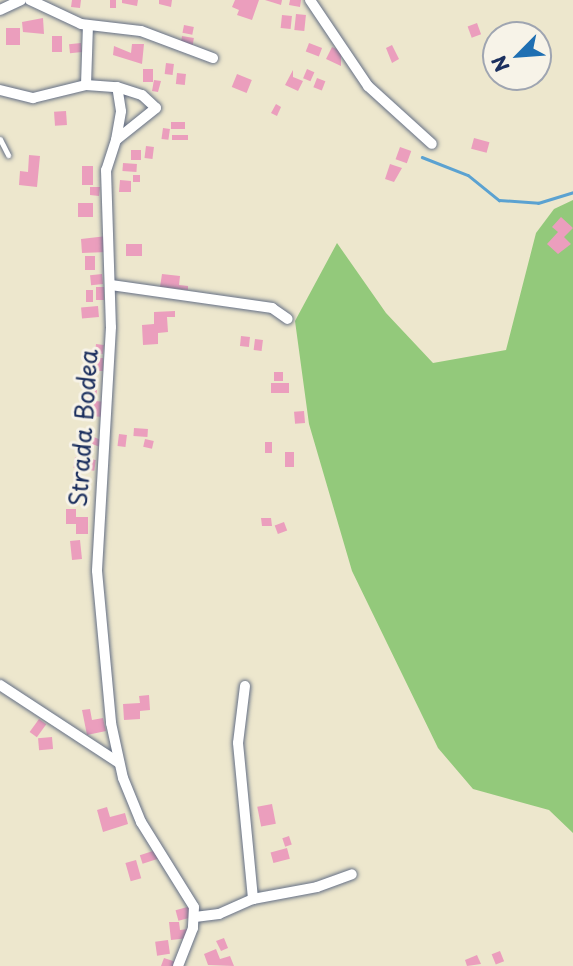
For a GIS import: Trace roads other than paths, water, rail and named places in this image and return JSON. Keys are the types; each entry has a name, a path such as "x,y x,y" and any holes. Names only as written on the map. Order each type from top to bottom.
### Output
{"street":[{"path":"0,10 22,0"},
{"path":"30,0 88,26 141,32 213,58"},
{"path":"310,0 379,91 432,144"},
{"path":"86,85 88,26"},
{"path":"0,90 33,98 86,85 117,87 142,95 156,108 116,140"},
{"name":"Strada Bodea","path":"117,87 121,111 105,183 111,285 97,570 99,625 119,764 141,822 190,896 195,917"},
{"path":"111,285 272,308 288,319"},
{"path":"0,685 119,764"},
{"path":"245,687 238,743 253,899"},
{"path":"178,966 195,917 219,914 253,899 317,887 352,874"}],"lane":[{"path":"0,139 8,155"}],"waterway":[{"path":"422,157 468,175 499,200 538,203 573,192"}]}
